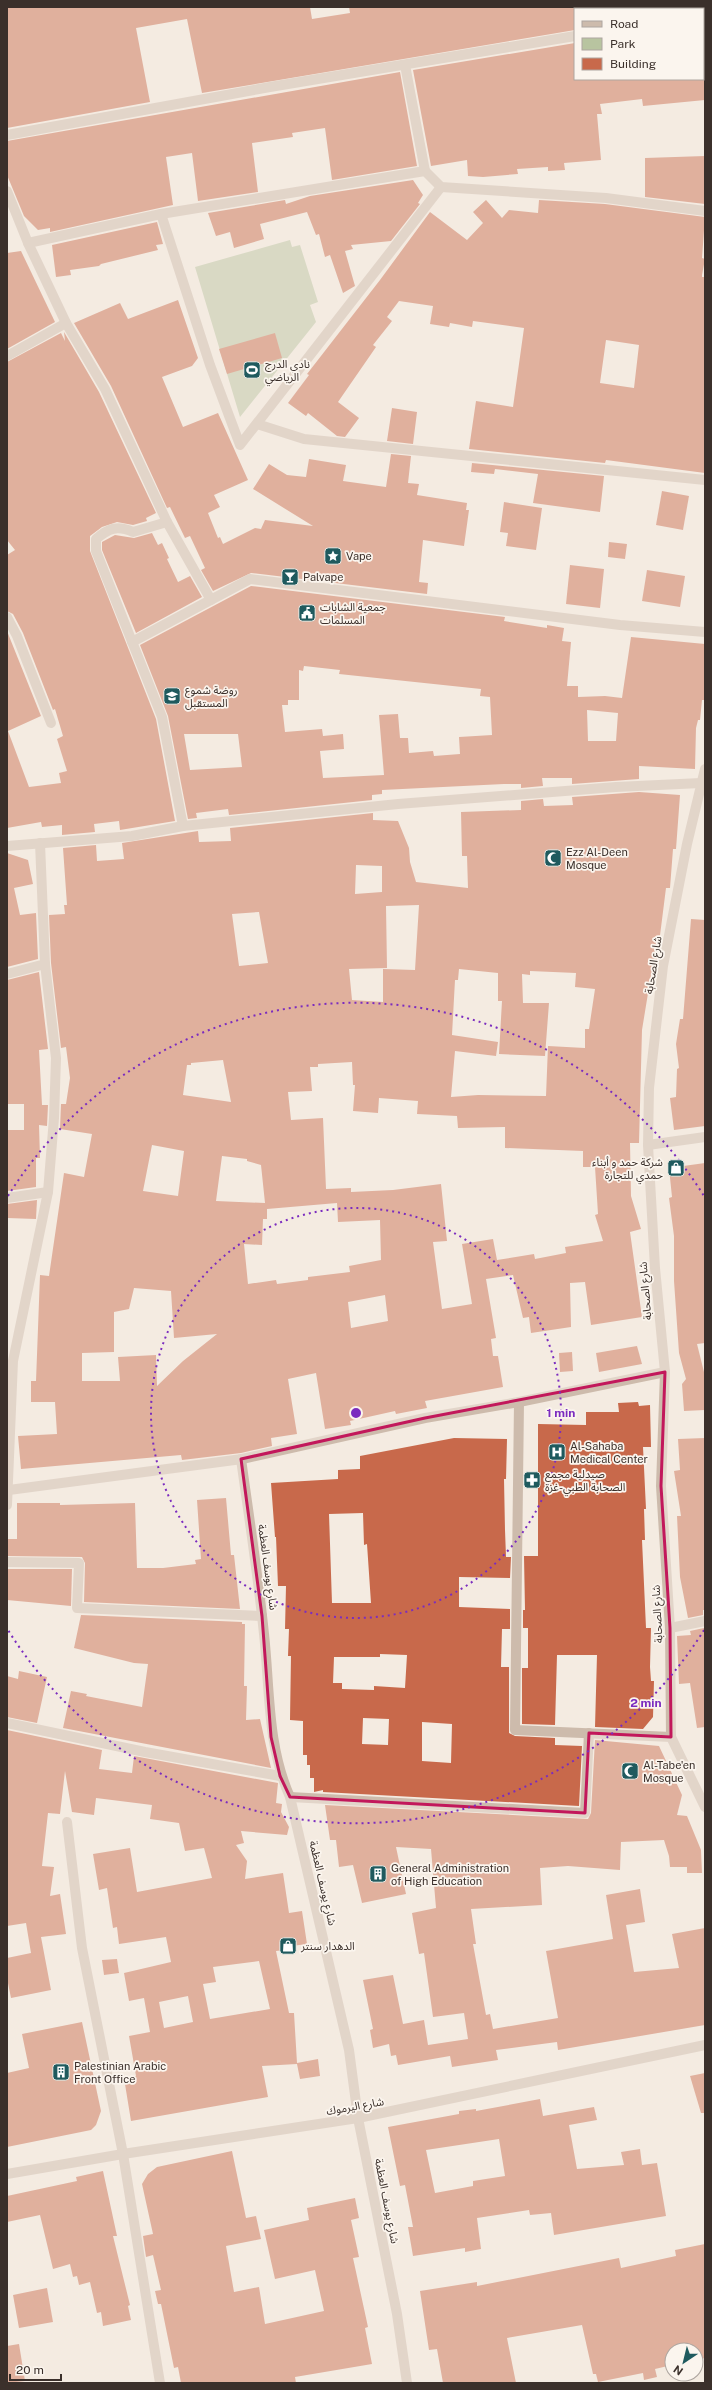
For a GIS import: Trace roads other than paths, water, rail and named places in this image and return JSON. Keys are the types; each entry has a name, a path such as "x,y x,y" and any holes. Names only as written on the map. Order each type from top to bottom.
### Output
{"street":[{"path":"7,135 270,87 574,36"},
{"path":"405,65 425,171 441,187 606,198 705,211"},
{"path":"28,243 161,214 425,171"},
{"path":"161,214 210,365 240,445 441,187"},
{"path":"7,190 28,243 66,323 104,389 167,522 211,600"},
{"path":"7,356 66,323"},
{"path":"257,424 304,439 705,480"},
{"path":"167,522 133,532 122,527 108,529 96,539 96,551 162,717 183,826"},
{"path":"132,642 250,579 620,625 705,632"},
{"path":"7,617 17,636 52,723"},
{"name":"شارع الصحابة","path":"705,769 687,844 664,966 649,1088 648,1145 654,1268 665,1372 662,1486 670,1628 671,1737 705,1807"},
{"path":"7,846 132,836 183,826 425,802 616,787 702,783"},
{"path":"7,1505 9,1490 9,1384 48,1192 54,1118 56,1058 45,964 40,844"},
{"path":"7,974 45,964"},
{"path":"648,1145 705,1137"},
{"path":"7,1198 48,1192"},
{"path":"9,1490 241,1459 424,1418 519,1402 665,1372"},
{"path":"519,1402 515,1730 671,1737"},
{"name":"شارع يوسف العظمة","path":"241,1459 262,1616 271,1737 280,1776 290,1798 349,2050 358,2118 397,2314 407,2383"},
{"path":"7,1562 79,1563 77,1608 262,1616"},
{"path":"670,1628 705,1621"},
{"path":"7,1723 145,1752 280,1776"},
{"path":"290,1798 585,1813 589,1733"},
{"path":"67,1822 82,1948 123,2154 160,2383"},
{"name":"شارع اليرموك","path":"7,2174 123,2154 358,2118 705,2045"}],"place":[{"name":"نادي الدرج الرياضي","path":"252,370"},
{"name":"Vape","path":"333,556"},
{"name":"Palvape","path":"290,577"},
{"name":"جمعية الشابات المسلمات","path":"307,613"},
{"name":"روضة شموع المستقبل","path":"172,696"},
{"name":"Ezz Al-Deen Mosque","path":"553,858"},
{"name":"شركة حمد و أبناء حمدي للتجارة","path":"676,1168"},
{"name":"Al-Sahaba Medical Center","path":"557,1452"},
{"name":"صيدلية مجمع الصحابة الطبي-غزة","path":"532,1480"},
{"name":"Al-Tabe'en Mosque","path":"630,1771"},
{"name":"General Administration of High Education","path":"378,1874"},
{"name":"الدهدار سنتر","path":"288,1946"},
{"name":"Palestinian Arabic Front Office","path":"61,2072"}]}
